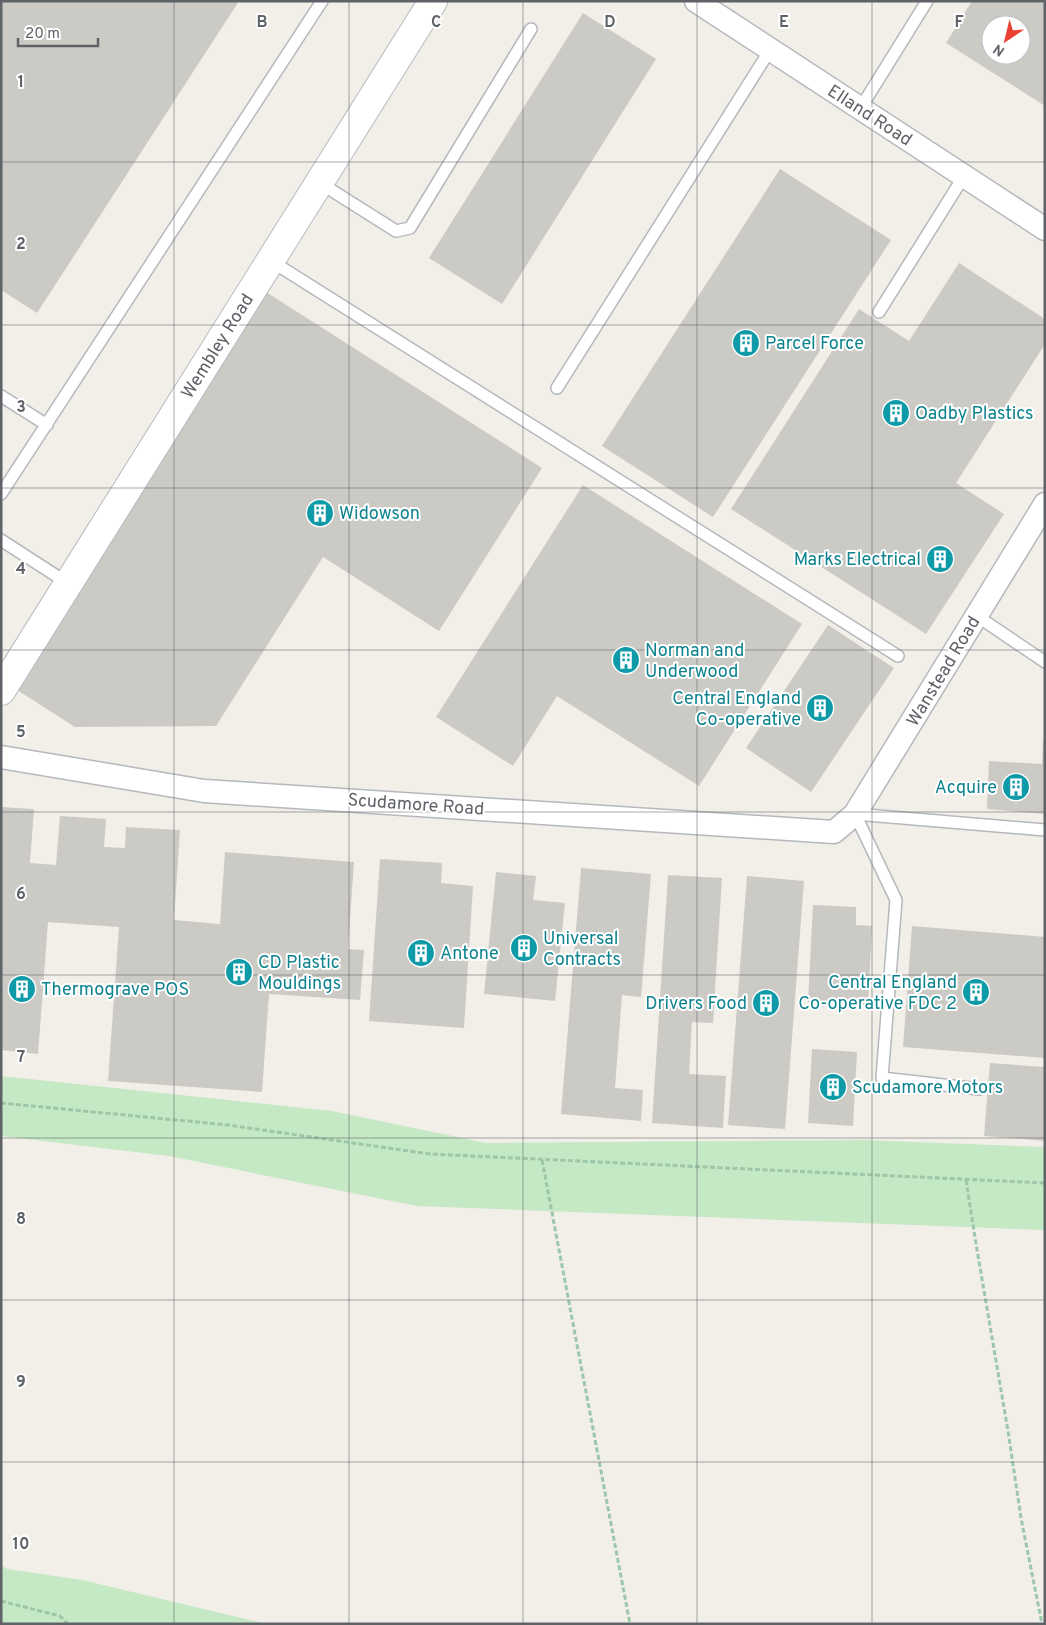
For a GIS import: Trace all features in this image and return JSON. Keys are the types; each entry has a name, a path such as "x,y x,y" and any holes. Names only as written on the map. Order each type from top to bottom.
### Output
{"street":[{"name":"Wembley Road","path":"1,691 434,1"},
{"name":"Elland Road","path":"696,1 1045,229"},
{"name":"Wanstead Road","path":"834,832 855,814 1045,504"},
{"name":"Scudamore Road","path":"1,757 204,791 834,832"}],"lane":[{"path":"1,494 322,1"},
{"path":"860,108 927,1"},
{"path":"320,183 396,231 410,228 531,29"},
{"path":"557,388 770,50"},
{"path":"879,312 964,176"},
{"path":"271,261 898,656"},
{"path":"1,396 47,425"},
{"path":"1,540 69,584"},
{"path":"976,616 1045,662"},
{"path":"855,814 1045,830"},
{"path":"855,814 896,900 882,1078 979,1089"}],"path":[{"path":"1,1102 228,1125 430,1154 1045,1183"},
{"path":"542,1160 630,1624"},
{"path":"966,1180 1021,1518 1042,1624"},
{"path":"1,1601 60,1616 68,1624"}],"green space":[{"path":"1,1076 332,1111 486,1143 863,1140 1045,1147 1045,1230 417,1206 169,1156 1,1136"},
{"path":"1,1565 7,1569 82,1580 267,1624 1,1624"}],"building":[{"path":"1,1 239,1 37,313 1,290"},
{"path":"972,1 1045,1 1045,106 946,43"},
{"path":"583,13 656,59 502,304 429,258"},
{"name":"Parcel Force","path":"780,169 891,240 713,517 602,446"},
{"name":"Oadby Plastics","path":"959,263 1045,319 1045,344 956,483 1004,514 926,634 731,509 859,309 909,341"},
{"name":"Widowson","path":"266,292 542,468 439,631 323,557 216,726 75,727 14,688"},
{"name":"Norman and Underwood","path":"583,485 802,624 699,786 557,696 513,766 436,717"},
{"name":"Central England Co-operative","path":"828,625 894,668 811,792 746,748"},
{"name":"Acquire","path":"1043,741 1045,741 1045,814 987,809 989,761 1042,764"},
{"name":"CD Plastic Mouldings","path":"1,807 34,809 30,863 56,865 60,816 106,819 104,847 125,848 126,827 180,830 174,920 220,924 225,852 354,862 348,949 364,950 360,1000 269,994 262,1092 108,1081 119,927 48,922 38,1054 1,1050"},
{"name":"Antone","path":"380,859 442,863 441,883 473,886 464,1028 369,1021"},
{"path":"581,868 651,874 641,997 622,995 615,1088 643,1090 641,1121 561,1114"},
{"name":"Universal Contracts","path":"496,872 536,876 533,900 565,903 555,1001 484,994"},
{"path":"668,875 722,878 713,1023 692,1022 689,1074 726,1076 723,1128 652,1123"},
{"name":"Drivers Food","path":"747,876 804,881 785,1129 728,1125"},
{"path":"813,905 856,907 856,925 872,926 868,1005 808,1002"},
{"name":"Central England Co-operative FDC 2","path":"912,926 1045,937 1045,1058 903,1047"},
{"name":"Scudamore Motors","path":"812,1049 857,1052 853,1126 808,1123"},
{"path":"990,1063 1045,1067 1045,1141 984,1136"}],"place":[{"name":"Parcel Force","path":"746,343"},
{"name":"Oadby Plastics","path":"896,413"},
{"name":"Widowson","path":"320,513"},
{"name":"Marks Electrical","path":"940,559"},
{"name":"Norman and Underwood","path":"626,660"},
{"name":"Central England Co-operative","path":"820,708"},
{"name":"Acquire","path":"1016,787"},
{"name":"Universal Contracts","path":"524,948"},
{"name":"Antone","path":"421,953"},
{"name":"CD Plastic Mouldings","path":"239,972"},
{"name":"Thermograve POS","path":"22,989"},
{"name":"Central England Co-operative FDC 2","path":"976,992"},
{"name":"Drivers Food","path":"766,1003"},
{"name":"Scudamore Motors","path":"833,1087"}]}
